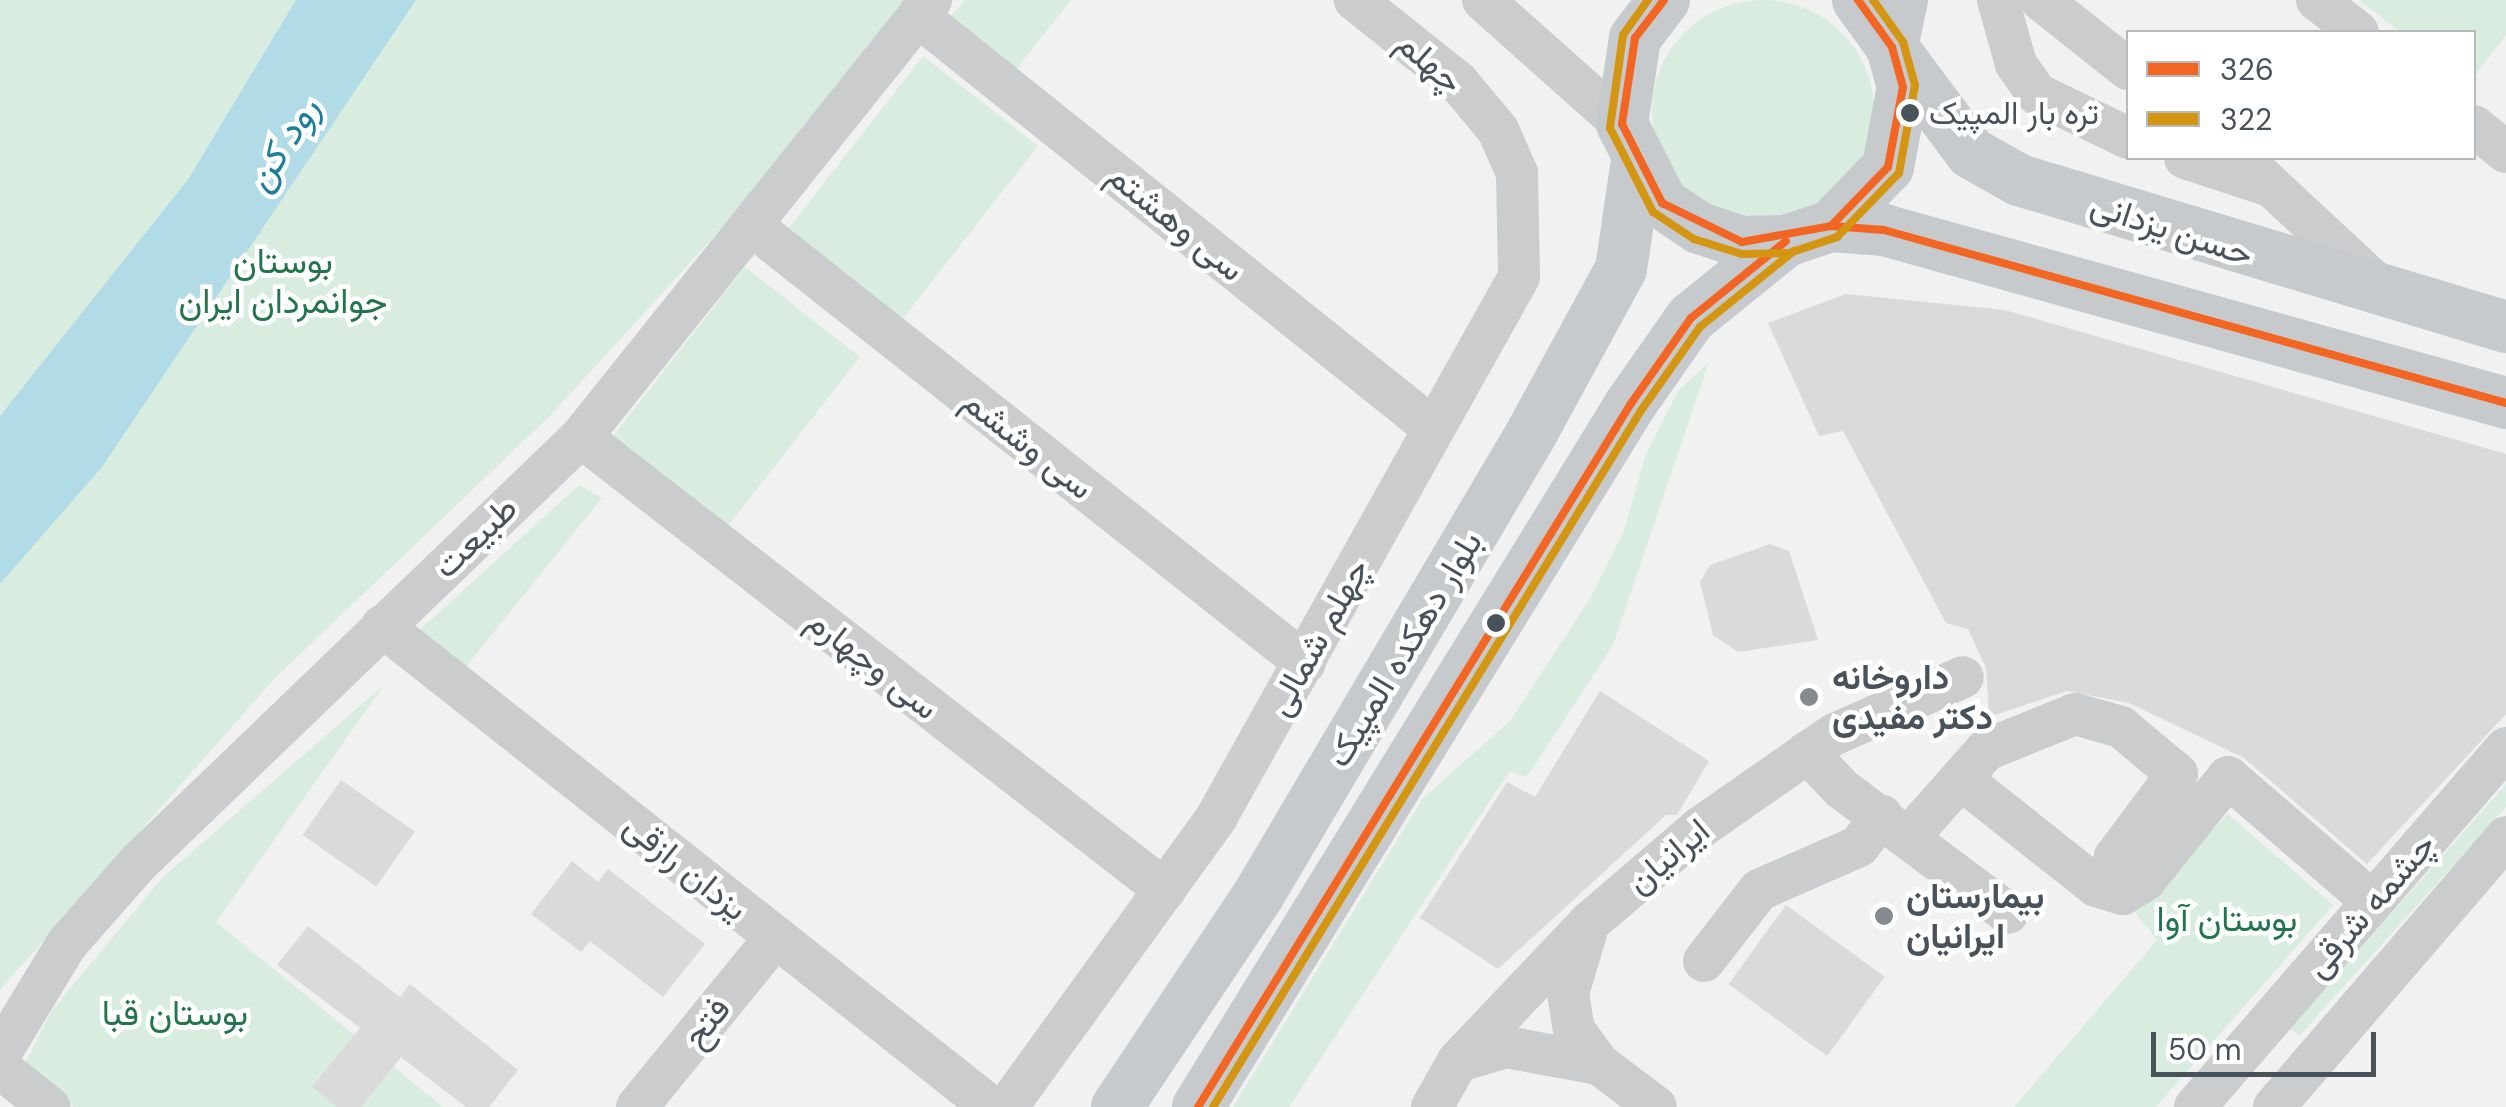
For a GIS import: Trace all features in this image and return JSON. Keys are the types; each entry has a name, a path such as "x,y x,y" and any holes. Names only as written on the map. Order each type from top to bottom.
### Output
{"main road":[{"name":"بلوار دهکده المپیک","path":"1117,1107 1259,894 1540,417 1620,269 1635,38 1664,0"},
{"name":"حسن یزدانی","path":"1858,0 1897,23 1971,153 2019,180 2387,294 2495,321"},
{"name":"بلوار دهکده المپیک","path":"1198,1107 1630,405 1692,318 1809,233 1864,200 1902,128 1897,23"},
{"path":"1629,145 1662,202 1699,228 1809,233 1884,230 2503,403"}],"street":[{"name":"چهلم","path":"1355,0 1458,82 1498,130"},
{"path":"1483,0 1629,145"},
{"path":"1998,0 2016,64 2038,94 2126,137"},
{"path":"2041,0 2126,67"},
{"path":"2317,0 2355,30"},
{"name":"طبیعت","path":"0,1054 66,945 138,863 581,436 925,8"},
{"name":"سی وهشتم","path":"925,8 1433,428"},
{"path":"2476,128 2506,152"},
{"name":"چهلم شمالی","path":"1007,1107 1164,890 1304,662 1519,277 1522,206 1498,130"},
{"path":"2191,160 2282,190"},
{"path":"2244,160 2282,190 2387,294"},
{"name":"سی وششم","path":"751,225 1304,662"},
{"name":"سی وچهارم","path":"581,436 1164,890"},
{"name":"یزدان رازقی","path":"382,626 991,1107"},
{"name":"ایرانیان","path":"1432,1107 1458,1061 1590,922 1807,752 1962,677"},
{"path":"1704,961 1759,890 1895,827 1960,779 1986,750 2075,714 2122,726 2176,774 2115,857 2144,880"},
{"name":"چشمه شرقی","path":"2195,1107 2506,748"},
{"path":"1807,752 1895,827 2008,912"},
{"path":"1960,779 2096,886 2123,894 2144,880 2228,777 2373,902"},
{"name":"چشمه شرقی","path":"2296,1099 2506,838"},
{"path":"1590,922 1568,994 1574,1030 1600,1064 1656,1107"},
{"name":"فتح","path":"637,1107 775,938"},
{"path":"1458,1061 1506,1048 1600,1064"},
{"path":"0,1068 49,1107"}],"green space":[{"name":"بوستان جوانمردان ایران","path":"0,0 904,0 738,210 550,416 274,679 0,990"},
{"path":"965,0 1071,0 1013,73 951,16"},
{"path":"1763,0 1806,8 1842,32 1866,68 1874,111 1866,154 1842,190 1806,214 1763,222 1720,214 1684,190 1660,154 1652,111 1660,68 1684,32 1720,8"},
{"path":"2359,0 2506,0 2506,35 2476,74 2476,30 2397,30"},
{"path":"923,56 1038,146 897,326 782,236"},
{"path":"745,267 860,357 724,531 609,441"},
{"path":"1709,362 1613,645 1527,777 1509,772 1289,1107 1233,1107 1423,798 1510,721 1591,597 1624,531 1646,454 1678,391"},
{"path":"579,485 602,498 464,669 416,633"},
{"name":"بوستان قبا","path":"385,684 216,922 443,1107 74,1107 23,1067 53,1009 163,877"},
{"path":"2506,784 2506,807 2299,1036 2290,1028"},
{"name":"بوستان آوا","path":"2228,814 2333,905 2156,1107 2014,1107 2157,940 2135,912"}],"water":[{"name":"رود کن","path":"296,0 416,0 102,467 0,584 0,416 189,178"}],"building":[{"path":"1846,294 2005,310 2506,454 2506,714 2367,864 2244,758 2129,703 2067,691 1989,717 1986,668 1968,629 1946,623 1843,431 1819,436 1768,323"},
{"path":"1770,544 1789,551 1818,640 1738,652 1713,635 1700,582 1710,565"},
{"path":"1600,691 1709,761 1677,815 1666,815 1498,969 1420,918 1507,782 1535,797"},
{"path":"341,780 415,832 376,887 303,835"},
{"path":"572,861 598,882 608,869 705,944 663,997 590,941 581,952 531,914"},
{"path":"1786,905 1885,977 1827,1056 1728,984"},
{"path":"308,926 400,997 410,984 518,1070 489,1107 466,1107 401,1057 361,1107 337,1107 312,1087 360,1028 277,965"}],"transit line":[{"name":"322","path":"1648,0 1623,35 1610,128 1653,212 1694,239 1742,254 1789,253 1837,237 1899,173 1915,85 1903,42 1873,0"},
{"name":"326","path":"1664,0 1635,38 1622,124 1662,203 1742,242 1831,226 1888,167 1903,87 1892,47 1858,0"},
{"name":"326","path":"1831,226 1884,230 2506,403"},
{"name":"326","path":"1198,1107 1630,405 1691,318 1786,241"},
{"name":"322","path":"1213,1107 1640,412 1700,327 1794,251"}],"place":[{"name":"تره بار المپیک","path":"1910,113"},
{"name":"داروخانه دکتر مفیدی","path":"1809,697"},
{"name":"بیمارستان ایرانیان","path":"1884,916"}]}
